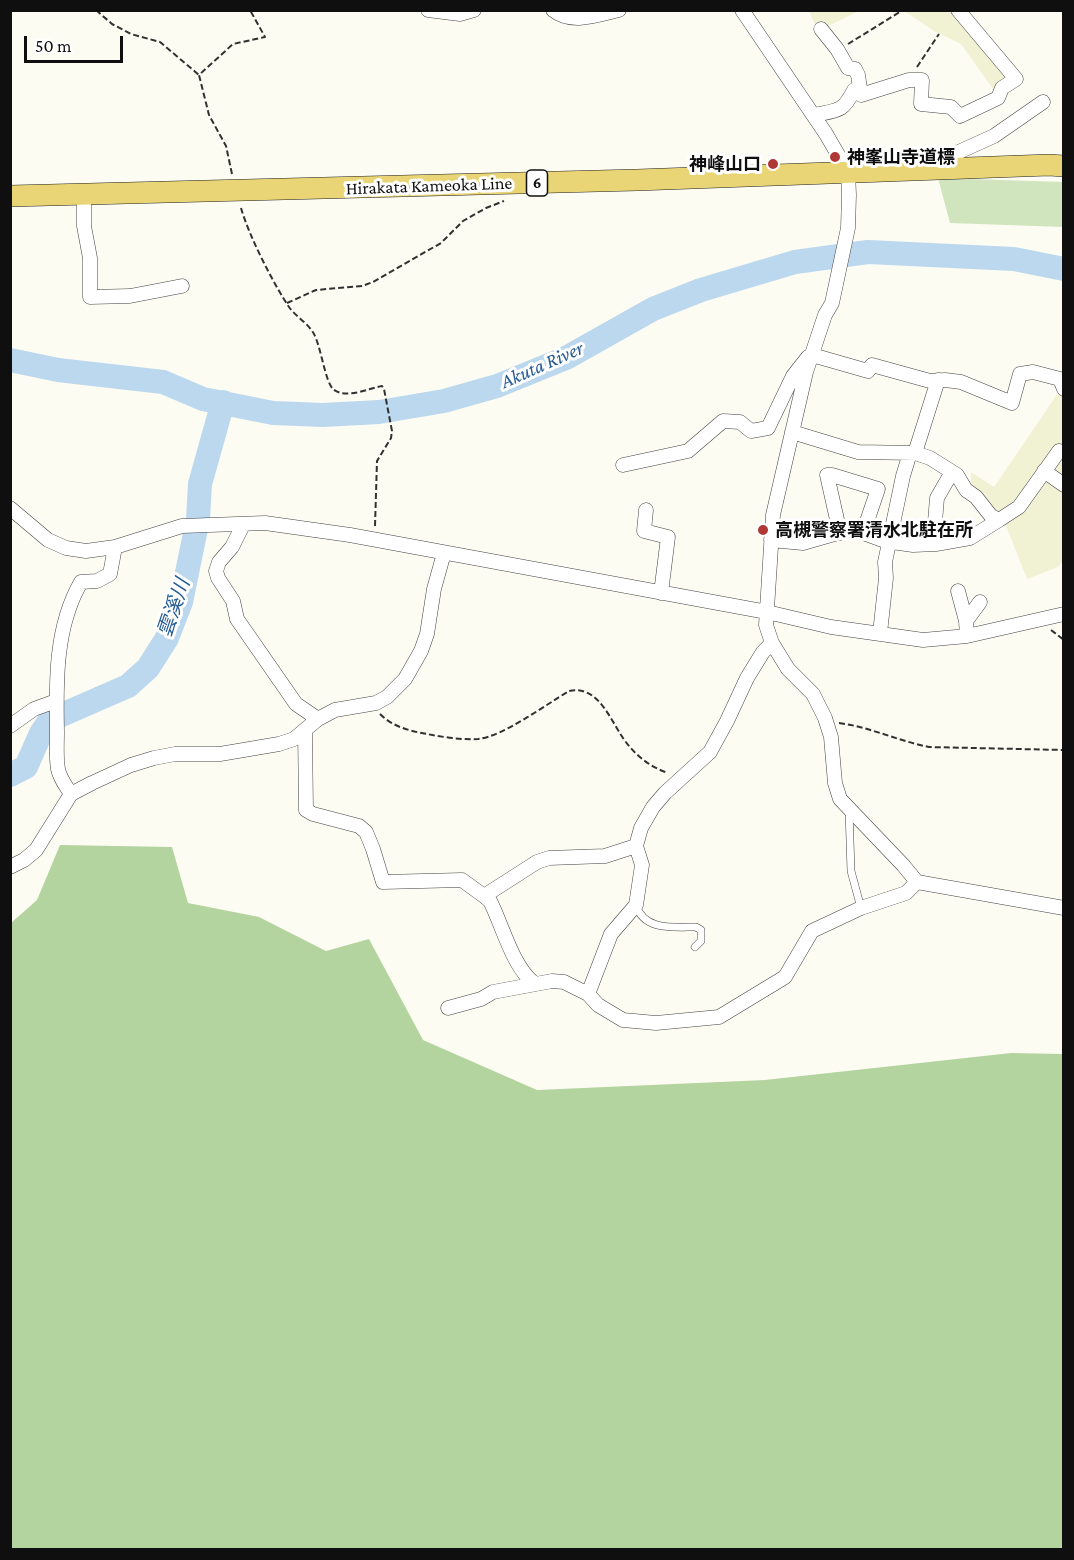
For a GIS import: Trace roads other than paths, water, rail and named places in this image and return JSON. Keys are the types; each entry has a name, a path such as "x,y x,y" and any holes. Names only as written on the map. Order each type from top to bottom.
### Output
{"main road":[{"name":"Hirakata Kameoka Line","path":"10,196 1064,166"}],"street":[{"path":"428,10 460,14 474,10"},
{"path":"553,10 562,18 584,18 619,10"},
{"path":"742,10 826,134 848,172 848,228 832,303 825,315 813,351 773,515 766,625 772,643 789,669 813,694 826,722 831,737 835,783 840,798 917,882 1064,908"},
{"path":"861,95 909,80 922,80 921,104 951,107 960,116 998,98 1002,88 1016,78 958,10"},
{"path":"821,29 849,68 855,69 861,95"},
{"path":"819,114 841,110 854,90 861,95"},
{"path":"921,170 994,135 1043,102"},
{"path":"84,195 84,226 90,258 90,297 130,296 182,286"},
{"path":"813,351 868,370 872,365 930,381 961,382 1012,403 1020,374 1033,372 1060,379 1064,389"},
{"path":"622,465 688,451 723,421 740,422 751,431 768,428 793,376 813,351"},
{"path":"880,633 886,578 885,562 903,476 938,380"},
{"path":"792,432 858,452 913,453 930,458 957,475 966,490 976,497 990,516 999,520"},
{"path":"771,540 781,539 803,543 852,528 891,542 913,544 970,538 1019,507 1059,451"},
{"path":"1044,471 1064,485"},
{"path":"929,544 934,534 937,498 952,472"},
{"path":"840,533 826,475 878,489 863,533"},
{"path":"10,508 48,540 66,548 86,551 115,547 188,525 273,524 374,540 767,612 831,627 923,640 967,636 1064,614"},
{"path":"646,510 644,531 668,537 661,593"},
{"path":"243,525 232,547 219,562 216,571 218,578 233,601 237,619 296,704 318,719"},
{"path":"71,794 61,780 58,769 56,703 59,643 81,582 97,581 110,574 115,547"},
{"path":"10,867 24,860 36,850 71,794 131,765 175,754 220,754 294,739 318,719 335,710 372,704 387,697 405,679 421,651 427,634 434,589 444,553"},
{"path":"958,591 966,621 967,636"},
{"path":"966,621 980,602"},
{"path":"588,994 611,934 636,904 642,865 636,846 641,828 653,807 665,793 710,752 747,678 763,652 772,643"},
{"path":"10,726 34,709 56,703"},
{"path":"305,730 306,810 358,826 366,832 382,882 462,880 484,896 490,901 520,966 528,979 534,983"},
{"path":"484,896 537,861 549,858 605,856 636,846"},
{"path":"448,1008 481,999 493,992 534,983 564,982 588,994 598,1005 623,1020 656,1023 719,1017 785,977 812,931 861,908 906,893 917,882"}],"lane":[{"path":"849,808 851,871 861,908"},
{"path":"636,904 644,920 655,925 696,927 701,930 701,941 695,947"}],"waterway":[{"name":"Akuta River","path":"10,360 58,370 163,382 203,399 273,413 323,415 379,412 444,401 497,386 566,358 653,309 701,290 795,262 868,252 1014,259 1064,269"},
{"name":"雲溪川","path":"10,775 26,767 41,733 50,720 128,686 148,668 167,638 181,602 198,519 200,484 223,402"}],"place":[{"name":"神峯山寺道標","path":"835,157"},
{"name":"神峰山口","path":"773,164"},
{"name":"高槻警察署清水北駐在所","path":"763,530"}]}
